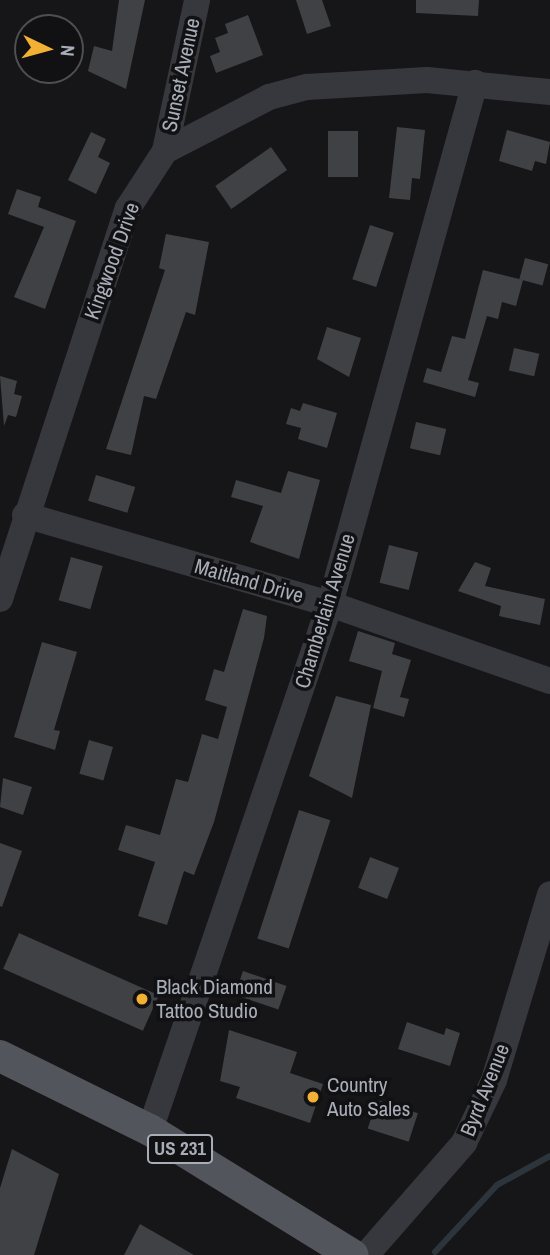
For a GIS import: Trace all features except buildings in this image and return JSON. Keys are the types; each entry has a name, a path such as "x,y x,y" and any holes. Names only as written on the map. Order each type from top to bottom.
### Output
{"main road":[{"name":"US 231","path":"0,1056 150,1130 352,1255"}],"street":[{"name":"Sunset Avenue","path":"164,151 197,0"},
{"path":"164,151 269,97 307,87 475,83 550,92"},
{"name":"Chamberlain Avenue","path":"150,1130 330,604 475,83"},
{"name":"Kingwood Drive","path":"0,599 128,208 164,151"},
{"name":"Maitland Drive","path":"26,515 330,604 550,681"},
{"name":"Byrd Avenue","path":"366,1255 464,1143 494,1080 550,894"}],"waterway":[{"path":"435,1252 497,1185 550,1156"}],"place":[{"name":"Black Diamond Tattoo Studio","path":"142,999"},
{"name":"Country Auto Sales","path":"313,1097"}]}
